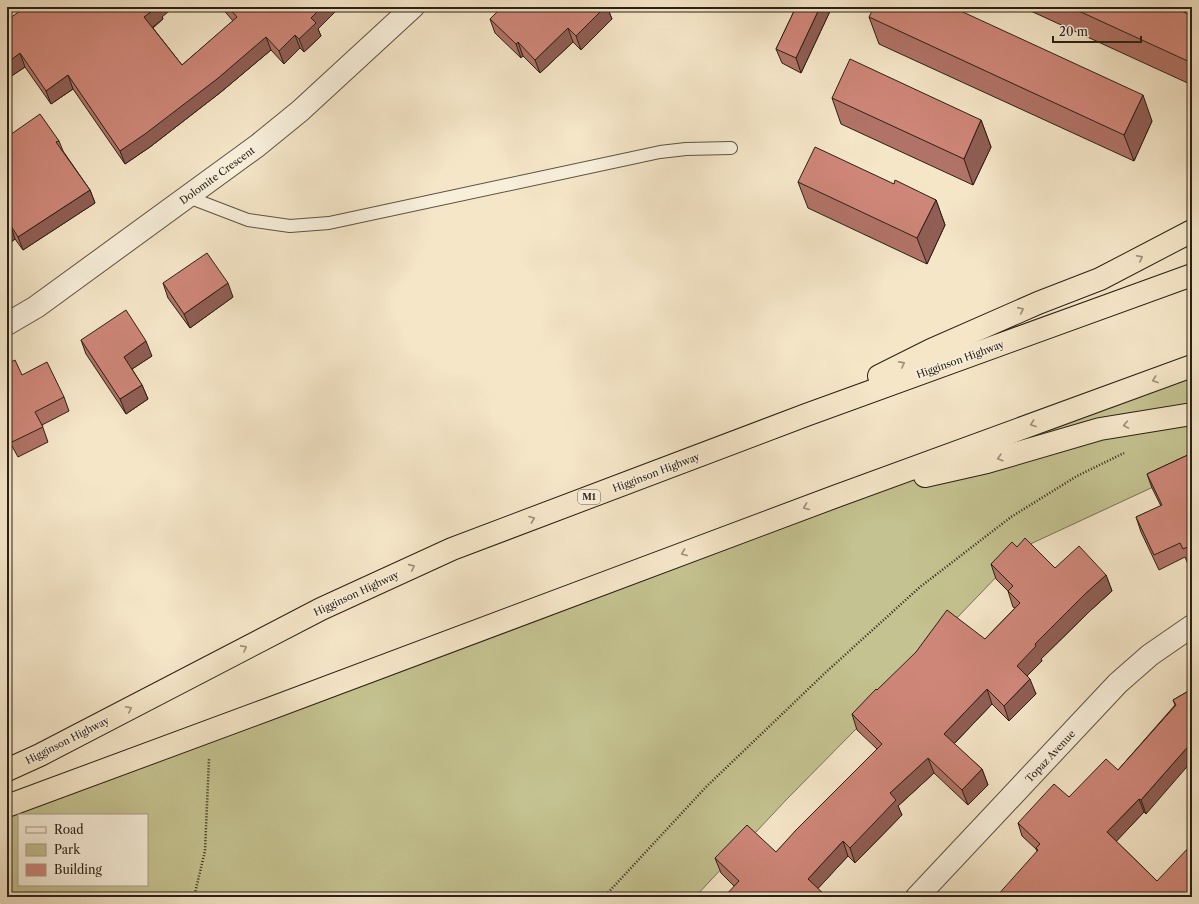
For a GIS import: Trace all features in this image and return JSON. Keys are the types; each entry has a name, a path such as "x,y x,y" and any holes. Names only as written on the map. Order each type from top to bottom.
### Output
{"highway":[{"path":"806,415 931,350 1038,303 1100,279 1192,231"},
{"name":"Higginson Highway","path":"7,770 54,748 321,609 452,549 806,415 1192,275"},
{"path":"7,806 834,497 1192,366"},
{"path":"834,497 988,462 1100,429 1192,414"}],"street":[{"name":"Dolomite Crescent","path":"7,324 36,307 257,146 300,111 413,7"},
{"name":"Topaz Avenue","path":"917,897 1118,683 1150,655 1192,626"}],"lane":[{"path":"1177,7 1192,16"},
{"path":"188,197 248,220 290,226 329,223 654,154 686,149 731,148"}],"path":[{"path":"604,897 706,787 825,673 920,586 1011,517 1077,476 1125,453"},
{"path":"194,897 205,851 210,731"}],"green space":[{"path":"1192,369 1192,469 1026,546 953,622 922,662 786,800 695,897 7,897 7,808"}],"building":[{"path":"26,7 157,7 144,17 182,65 237,17 228,7 322,7 311,18 316,23 299,39 295,35 279,51 266,37 217,79 145,134 120,151 68,75 46,91 20,53 7,63 7,20"},
{"path":"500,7 605,7 576,36 568,28 535,60 518,42 516,44 490,19 501,8"},
{"path":"796,7 820,7 796,58 776,49"},
{"path":"874,7 952,7 1143,95 1124,135 869,17"},
{"path":"1070,7 1173,7 1192,16 1192,63"},
{"path":"850,59 981,120 964,159 832,98"},
{"path":"40,114 59,141 56,142 90,190 18,237 11,226 7,229 7,137"},
{"path":"815,147 894,184 895,180 936,200 917,238 798,182"},
{"path":"207,253 228,283 184,314 163,283"},
{"path":"126,310 146,341 124,357 142,385 120,399 81,340"},
{"path":"15,360 22,375 47,362 64,397 35,412 43,427 12,442 7,432 7,364"},
{"path":"1192,453 1192,545 1183,549 1180,543 1154,555 1136,517 1162,505 1147,474"},
{"path":"1025,538 1055,568 1079,546 1106,575 1035,644 1036,646 1017,666 1030,679 1004,706 987,689 944,734 982,769 962,790 928,758 890,793 896,800 850,848 843,841 808,879 827,897 724,897 739,881 715,858 747,825 776,852 882,744 852,714 876,689 877,690 916,652 947,610 985,639 1020,603 1008,591 1013,586 991,564 1012,542 1017,547"},
{"path":"1192,689 1192,742 1141,800 1139,799 1107,832 1157,881 1192,844 1192,897 996,897 1038,850 1036,848 1040,844 1018,823 1054,784 1069,797 1106,759 1118,770 1176,705 1173,700"}]}
